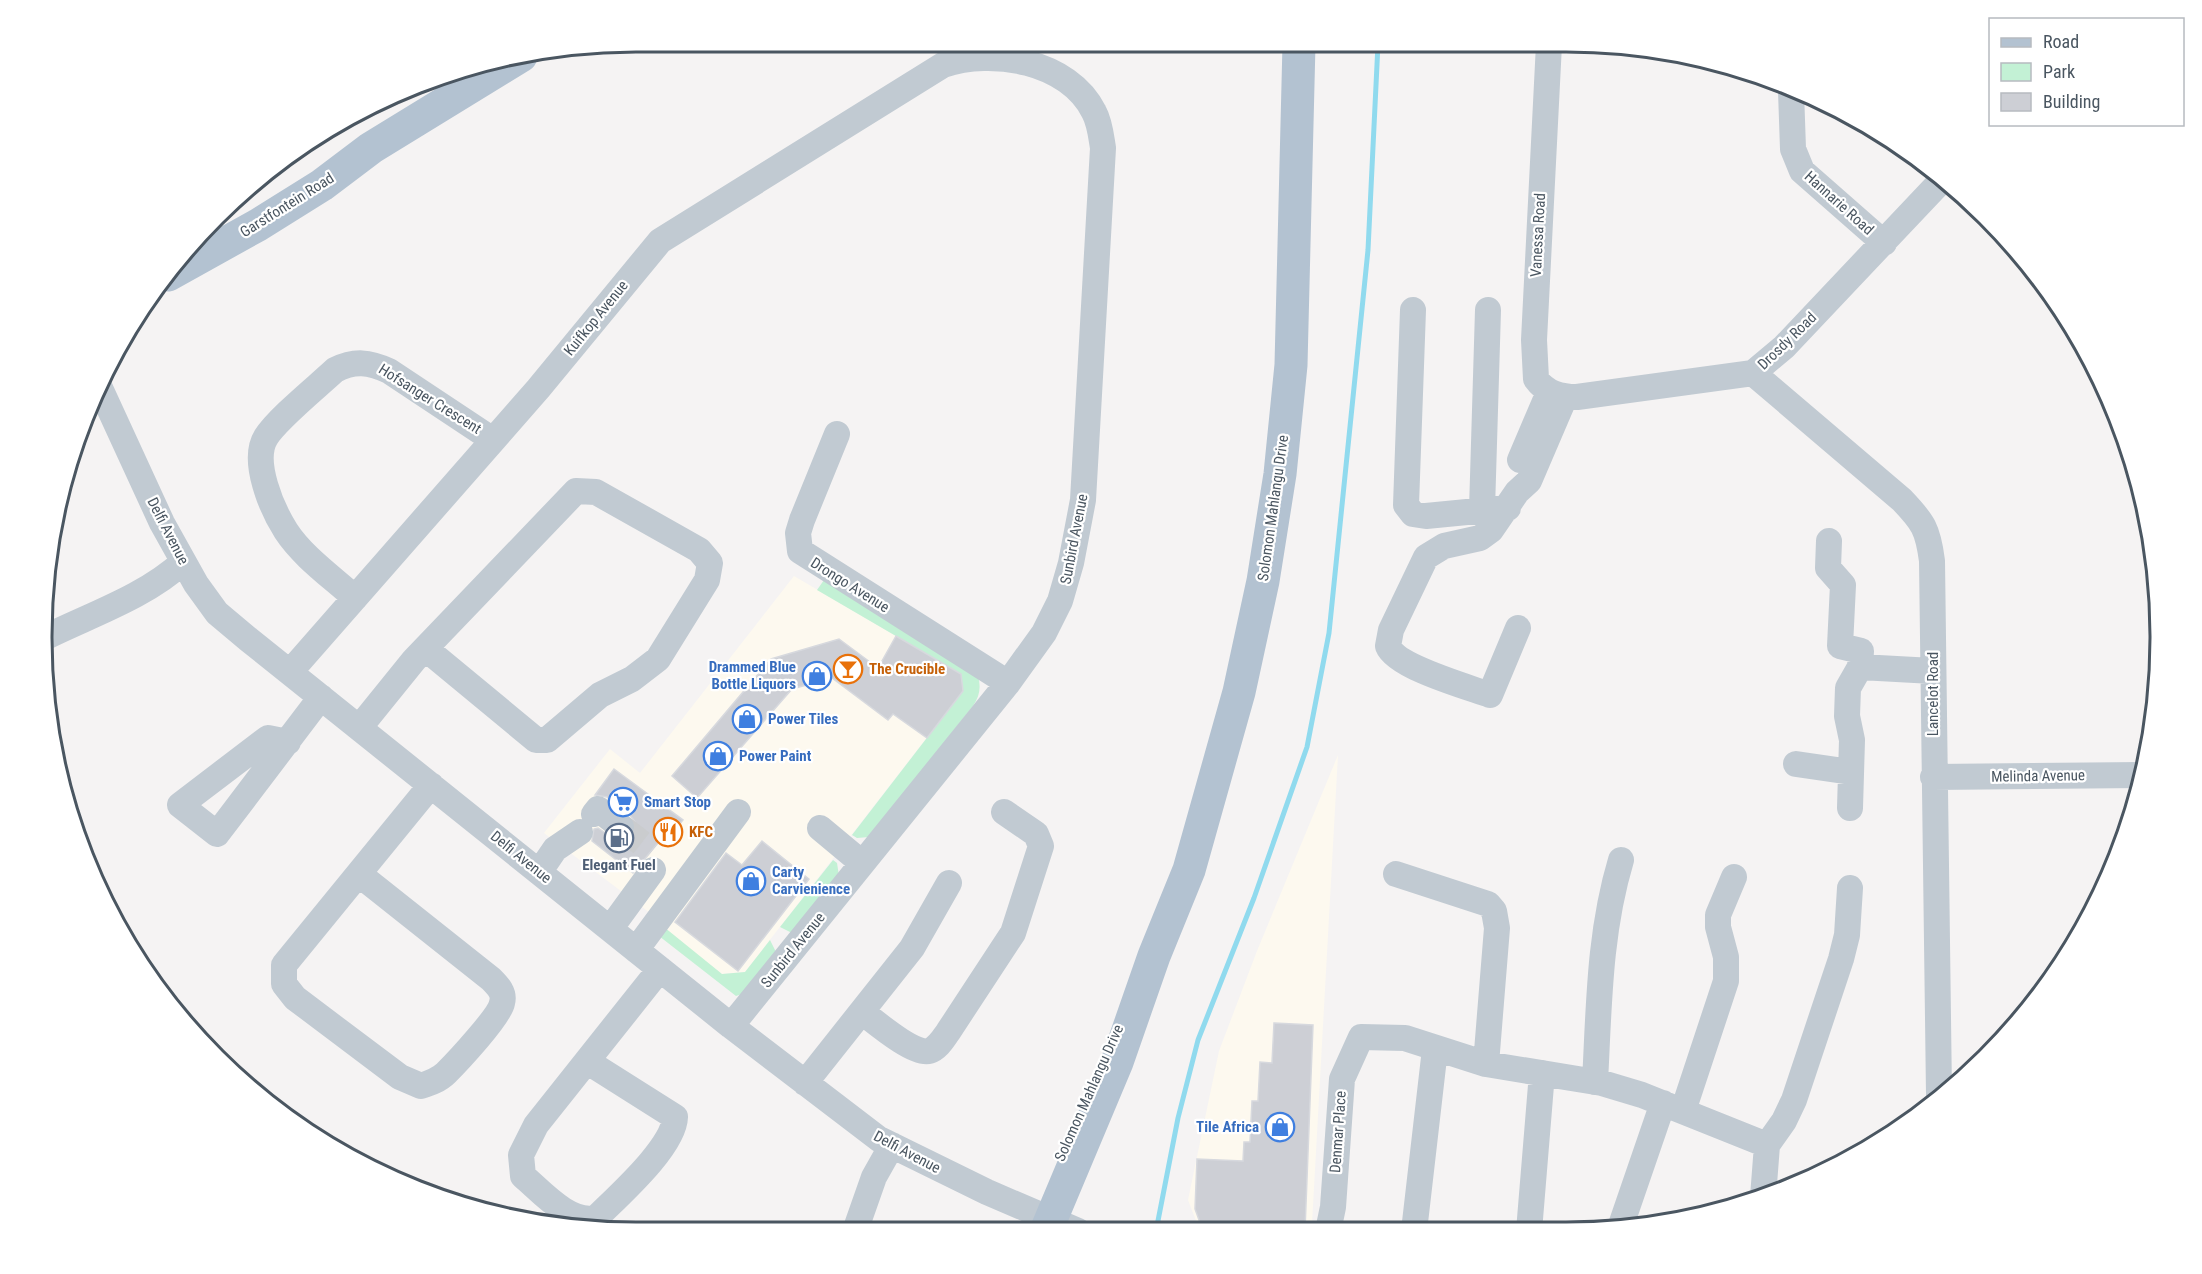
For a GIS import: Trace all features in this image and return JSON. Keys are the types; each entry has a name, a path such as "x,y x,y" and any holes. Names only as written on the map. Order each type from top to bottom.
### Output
{"main road":[{"name":"Solomon Mahlangu Drive","path":"1049,1222 1100,1065 1154,956 1189,870 1239,692 1263,581 1280,474 1291,365 1299,52"},
{"name":"Garstfontein Road","path":"188,264 258,225 322,185 371,148 501,69"},
{"name":"Garstfontein Road","path":"221,227 253,211 342,157 371,148"}],"street":[{"name":"Vanessa Road","path":"1549,52 1534,340 1536,379 1564,395"},
{"name":"Kuifkop Avenue","path":"290,672 493,440 660,241 943,65 976,57"},
{"name":"Sunbird Avenue","path":"731,1026 1008,683 1044,633 1060,601 1071,563 1083,500 1103,148 1094,111 1065,79 1031,65 976,57"},
{"name":"Hannarie Road","path":"1791,98 1793,149 1802,171 1884,243"},
{"name":"Drosdy Road","path":"1564,395 1753,373 1784,347 1936,186"},
{"path":"1413,310 1406,505 1413,514 1426,516 1482,510 1512,500"},
{"path":"1482,510 1488,310"},
{"name":"Hofsanger Crescent","path":"355,598 314,562 285,530 264,482 261,467 262,448 272,430 335,370 348,363 360,362 373,363 389,371 493,440"},
{"name":"Lancelot Road","path":"1753,373 1902,500 1918,516 1929,535 1932,561 1933,777 1939,1086"},
{"path":"1518,628 1490,695 1447,680 1397,658 1388,646 1391,630 1426,557 1444,546 1487,534 1512,500 1514,476 1517,469 1564,395"},
{"name":"Delfi Avenue","path":"104,397 183,562 218,613 731,1026 879,1139 1044,1222"},
{"name":"Drongo Avenue","path":"837,434 802,520 798,533 800,551 1008,683"},
{"path":"359,728 414,660 576,490 596,492 699,550 710,562 706,580 658,659 632,679 591,702 547,740 536,740 426,649"},
{"path":"1829,541 1828,568 1843,585 1840,646 1861,651 1860,667 1848,688 1847,716 1852,740 1850,808"},
{"path":"52,634 144,589 169,575 183,562"},
{"path":"1860,667 1933,671"},
{"path":"288,742 321,697"},
{"path":"1796,764 1851,772"},
{"name":"Melinda Avenue","path":"1933,777 2133,775"},
{"path":"360,875 490,979 502,994 502,1006 486,1028 445,1074 432,1083 421,1086 400,1077 295,998 284,984 284,965 291,954 360,875 431,785"},
{"path":"540,871 555,849 587,823 598,809 621,826"},
{"path":"636,950 738,812"},
{"path":"862,1012 914,1050 926,1052 937,1047 948,1032 1013,933 1041,846 1036,834 1004,812"},
{"path":"820,828 862,863"},
{"path":"1595,1082 1606,920 1621,860"},
{"path":"610,929 653,861 680,890"},
{"path":"1396,874 1482,901 1494,911 1497,928 1486,1064"},
{"path":"1624,1218 1726,981 1726,957 1718,927 1718,915 1734,877"},
{"path":"805,1083 912,948 950,883"},
{"path":"1764,1186 1767,1145 1784,1122 1794,1100 1841,959 1847,935 1850,888"},
{"path":"578,1218 523,1176 520,1165 524,1144 536,1125 660,969"},
{"name":"Denmar Place","path":"1330,1222 1333,1207 1342,1079 1361,1037 1405,1038 1435,1049"},
{"path":"1415,1222 1435,1049 1486,1064 1595,1082 1673,1107 1767,1145"},
{"path":"588,1062 675,1117 671,1134 658,1152 596,1218 591,1219"},
{"path":"1530,1222 1542,1073"},
{"path":"858,1222 874,1177 892,1145"}],"shaded area":[{"path":"794,576 961,674 963,691 745,972 722,974 671,934 650,913 544,833 610,749 640,773"},
{"path":"1338,755 1312,1222 1197,1222 1188,1200 1219,1051 1257,951"}],"green space":[{"path":"824,580 978,676 979,680 980,688 973,706 869,837 857,838 852,835 963,691 961,674 817,590"},
{"path":"833,860 837,863 839,876 792,933 780,927"},
{"path":"664,927 722,974 745,972 770,940 776,952 745,993 736,996 659,936"}],"building":[{"path":"896,636 961,674 963,691 927,738 893,714 888,720 832,678 792,689 697,798 672,776 771,659 839,639 878,668"},
{"path":"614,769 683,820 667,840 663,837 633,873 592,841 594,829 598,828 619,842 627,841 636,830 635,822 630,815 607,797 595,795"},
{"path":"762,841 809,879 738,971 675,922 726,853 742,865"},
{"path":"1274,1023 1313,1025 1305,1222 1200,1222 1195,1209 1197,1159 1243,1161 1244,1142 1250,1142 1252,1101 1258,1101 1260,1062 1272,1063"}],"waterway":[{"path":"1158,1222 1178,1118 1198,1040 1254,898 1307,747 1329,633 1368,250 1378,52"}],"tunnel":[{"path":"621,827 652,851"}],"place":[{"name":"The Crucible","path":"848,669"},
{"name":"Drammed Blue Bottle Liquors","path":"817,676"},
{"name":"Power Tiles","path":"747,719"},
{"name":"Power Paint","path":"718,756"},
{"name":"Smart Stop","path":"623,802"},
{"name":"KFC","path":"668,832"},
{"name":"Elegant Fuel","path":"619,838"},
{"name":"Carty Carvienience","path":"751,881"},
{"name":"Tile Africa","path":"1280,1127"}]}
